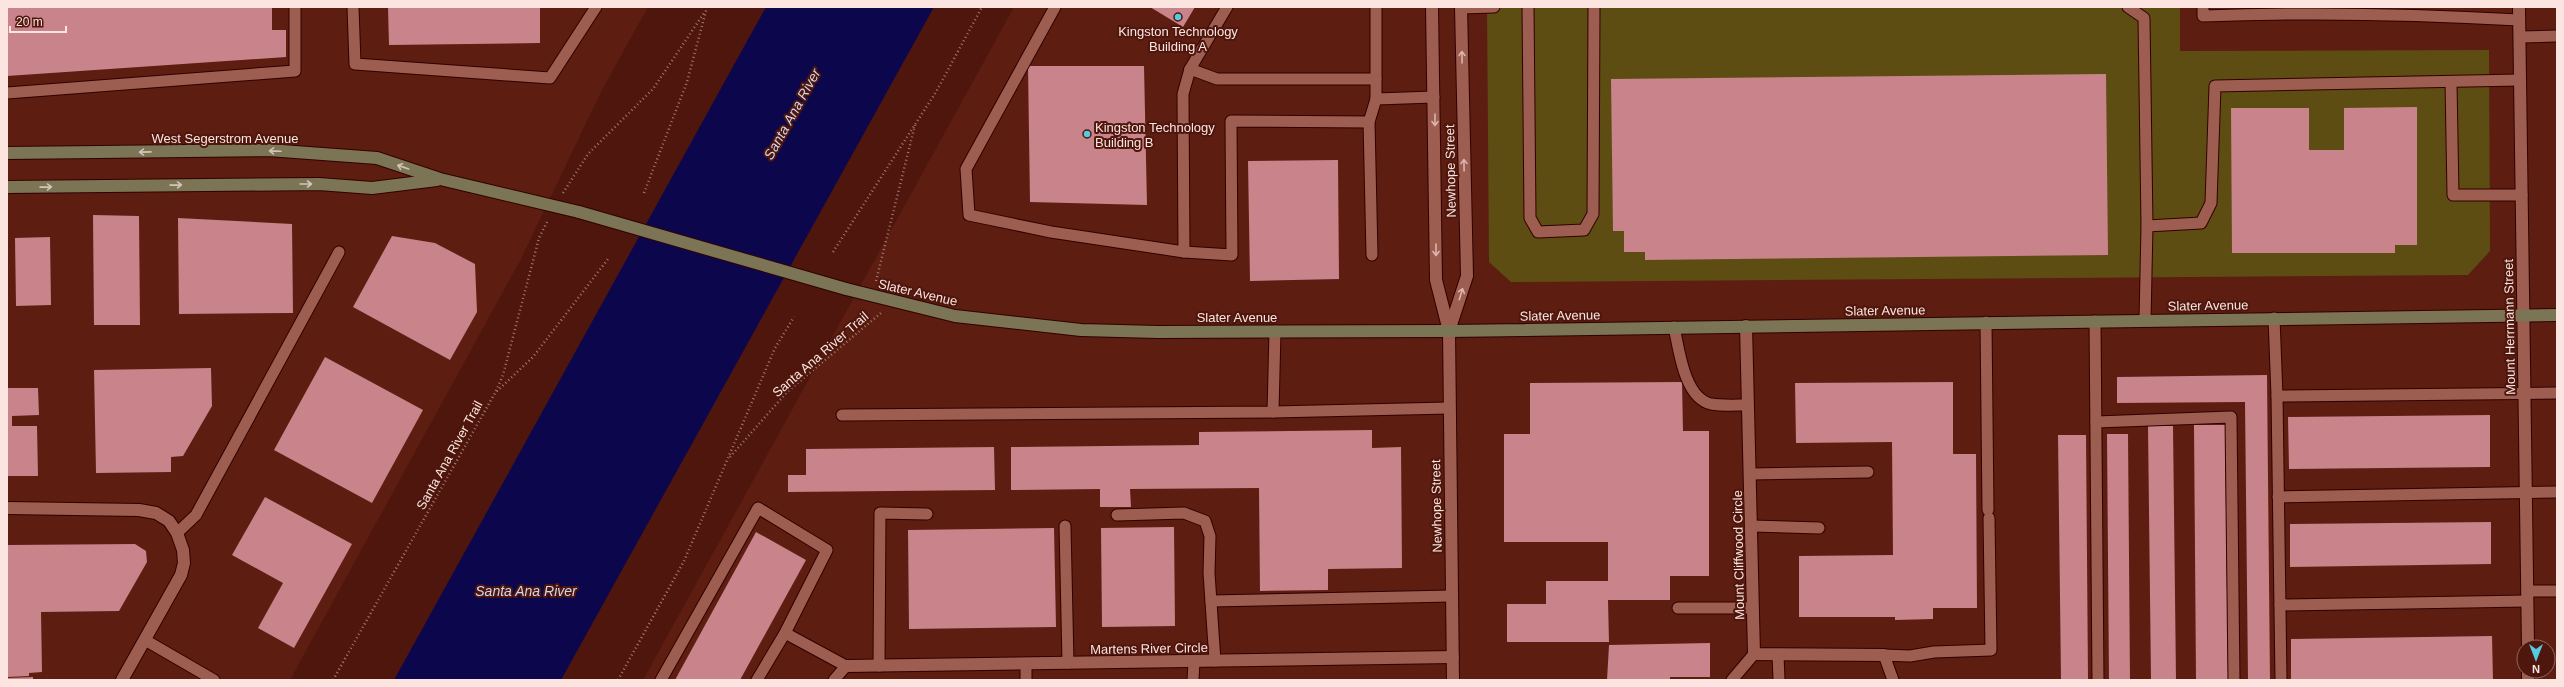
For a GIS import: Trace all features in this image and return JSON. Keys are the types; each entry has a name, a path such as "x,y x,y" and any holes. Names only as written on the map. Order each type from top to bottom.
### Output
{"main road":[{"name":"West Segerstrom Avenue","path":"7,154 268,150 323,152 377,158 440,179 579,212"},
{"name":"West Segerstrom Avenue","path":"7,187 320,184 372,188 440,179"},
{"name":"Slater Avenue","path":"579,212 895,302 956,316 1081,330 1450,331 1986,322 2557,315"}],"street":[{"name":"Newhope Street","path":"1432,7 1436,280 1450,331 1449,408 1453,680"},
{"name":"Newhope Street","path":"1450,331 1467,276 1461,7"},
{"name":"Mount Herrmann Street","path":"2519,7 2528,639"},
{"name":"Mount Cliffwood Circle","path":"1746,326 1754,654"},
{"path":"7,508 139,510 156,513 169,521 177,533 183,550 181,575 122,680"},
{"path":"1754,654 1884,655"},
{"name":"Martens River Circle","path":"846,666 1453,658"}],"lane":[{"path":"7,93 295,71 295,7"},
{"path":"353,7 355,64 550,78 596,7"},
{"path":"1055,7 966,169 969,215 1051,232 1184,252 1232,255 1231,121 1369,122"},
{"path":"1184,252 1183,94 1190,69 1227,7"},
{"path":"1372,255 1369,122 1376,99 1376,7"},
{"path":"1461,7 1494,7"},
{"path":"1528,7 1530,218 1538,232 1584,230 1593,214 1594,7"},
{"path":"2128,7 2144,18 2148,226 2145,320"},
{"path":"2203,7 2203,16 2310,12 2457,12 2519,20"},
{"path":"2520,37 2557,36"},
{"path":"1190,69 1217,79 1376,79"},
{"path":"2148,226 2201,223 2212,204 2215,86 2520,80"},
{"path":"2451,82 2452,195 2522,195"},
{"path":"1376,99 1434,97"},
{"path":"177,533 196,515 339,252"},
{"path":"2274,318 2277,396 2281,680"},
{"path":"2095,321 2098,680"},
{"path":"1893,680 1884,655 1910,656 1934,652 1991,650 1986,322"},
{"path":"1674,327 1682,368 1689,383 1700,398 1710,404 1748,405"},
{"path":"1273,412 1274,331"},
{"path":"2277,396 2524,395 2557,393"},
{"path":"842,415 1273,412 1449,408"},
{"path":"2096,422 2231,417 2234,680"},
{"path":"1750,474 1868,472"},
{"path":"2278,497 2557,492"},
{"path":"661,680 758,508 827,550 785,633 757,680"},
{"path":"879,666 880,513 927,514"},
{"path":"1118,514 1184,513 1205,521 1210,536 1211,601 1215,661"},
{"path":"1065,526 1068,663"},
{"path":"1751,526 1819,528"},
{"path":"2280,605 2527,596 2557,591"},
{"path":"1211,601 1452,596"},
{"path":"1678,608 1753,608"},
{"path":"785,633 846,666 834,680"},
{"path":"144,640 214,680"},
{"path":"1732,680 1754,654"},
{"path":"1778,655 1779,680"},
{"path":"1193,680 1194,662"},
{"path":"1026,664 1026,680"},
{"path":"1743,667 1744,680"}],"path":[{"path":"495,393 503,375 539,238 554,205 588,154 653,89 707,7"},
{"name":"Santa Ana River Trail","path":"833,252 936,92 982,7"},
{"path":"644,193 688,82 704,13"},
{"name":"Santa Ana River Trail","path":"872,296 916,123"},
{"name":"Santa Ana River Trail","path":"333,680 495,393 533,357 608,259"},
{"name":"Santa Ana River Trail","path":"728,458 787,392 895,302"},
{"name":"Santa Ana River Trail","path":"618,680 684,561 775,348 794,317"}],"shaded area":[{"path":"7,7 648,7 601,92 521,259 290,680 7,680"},
{"path":"1014,7 2557,7 2557,680 643,680"},
{"path":"1487,7 2180,7 2180,51 2489,50 2490,251 2468,275 1511,282 1489,262"}],"water":[{"name":"Santa Ana River","path":"766,7 934,7 561,680 394,680"}],"building":[{"path":"7,7 272,7 272,30 286,30 286,57 7,76"},
{"path":"388,7 540,7 540,43 389,45"},
{"name":"Kingston Technology Building A","path":"1150,7 1195,7 1183,27"},
{"name":"Kingston Technology Building B","path":"1028,66 1144,66 1147,205 1030,202"},
{"path":"2106,74 2108,255 1645,260 1645,252 1624,252 1624,231 1613,231 1611,79"},
{"path":"2417,107 2417,245 2395,245 2395,253 2232,253 2231,108 2309,108 2309,150 2344,150 2344,108"},
{"path":"1338,160 1339,279 1250,281 1248,161"},
{"path":"93,215 139,216 140,325 94,325"},
{"path":"178,218 292,224 293,313 179,314"},
{"path":"392,236 435,243 475,264 477,312 450,360 353,307"},
{"path":"50,237 51,305 16,306 15,238"},
{"path":"325,357 423,410 372,503 274,450"},
{"path":"211,368 212,406 183,456 171,457 171,472 96,473 94,370"},
{"path":"2267,375 2270,680 2248,680 2245,402 2117,403 2117,377"},
{"path":"1682,382 1683,431 1709,431 1709,576 1670,576 1670,600 1608,600 1609,642 1507,642 1507,604 1546,604 1546,581 1608,581 1608,542 1504,542 1504,434 1530,434 1530,383"},
{"path":"1953,382 1953,454 1976,454 1977,608 1933,608 1933,619 1895,620 1895,617 1799,617 1799,556 1893,555 1892,442 1796,443 1795,383"},
{"path":"7,388 38,388 39,415 12,416 12,426 37,426 38,476 7,476"},
{"path":"2490,415 2490,467 2289,469 2288,417"},
{"path":"2194,425 2225,425 2228,680 2196,680"},
{"path":"2148,426 2173,426 2176,680 2151,680"},
{"path":"1372,430 1372,448 1401,447 1402,568 1328,569 1328,590 1260,591 1259,488 1130,489 1131,507 1100,507 1100,489 1011,490 1011,447 1199,445 1199,432"},
{"path":"2107,434 2128,434 2130,680 2109,680"},
{"path":"2058,435 2086,435 2088,680 2061,680"},
{"path":"994,447 995,490 788,492 788,475 806,475 806,449"},
{"path":"265,497 352,544 294,648 258,628 283,583 232,555"},
{"path":"2491,522 2491,564 2290,567 2290,524"},
{"path":"1174,527 1175,626 1102,627 1101,528"},
{"path":"1054,528 1056,627 909,629 908,530"},
{"path":"756,532 806,560 740,680 675,680"},
{"path":"135,544 146,551 147,562 119,611 41,612 42,672 29,673 29,676 7,677 7,545"},
{"path":"2492,636 2493,680 2291,680 2291,639"},
{"path":"1710,643 1710,677 1670,677 1670,680 1607,680 1609,645"},
{"path":"33,677 33,680 7,680 7,678"}],"place":[{"name":"Kingston Technology Building A","path":"1178,17"},
{"name":"Kingston Technology Building B","path":"1087,134"}]}
